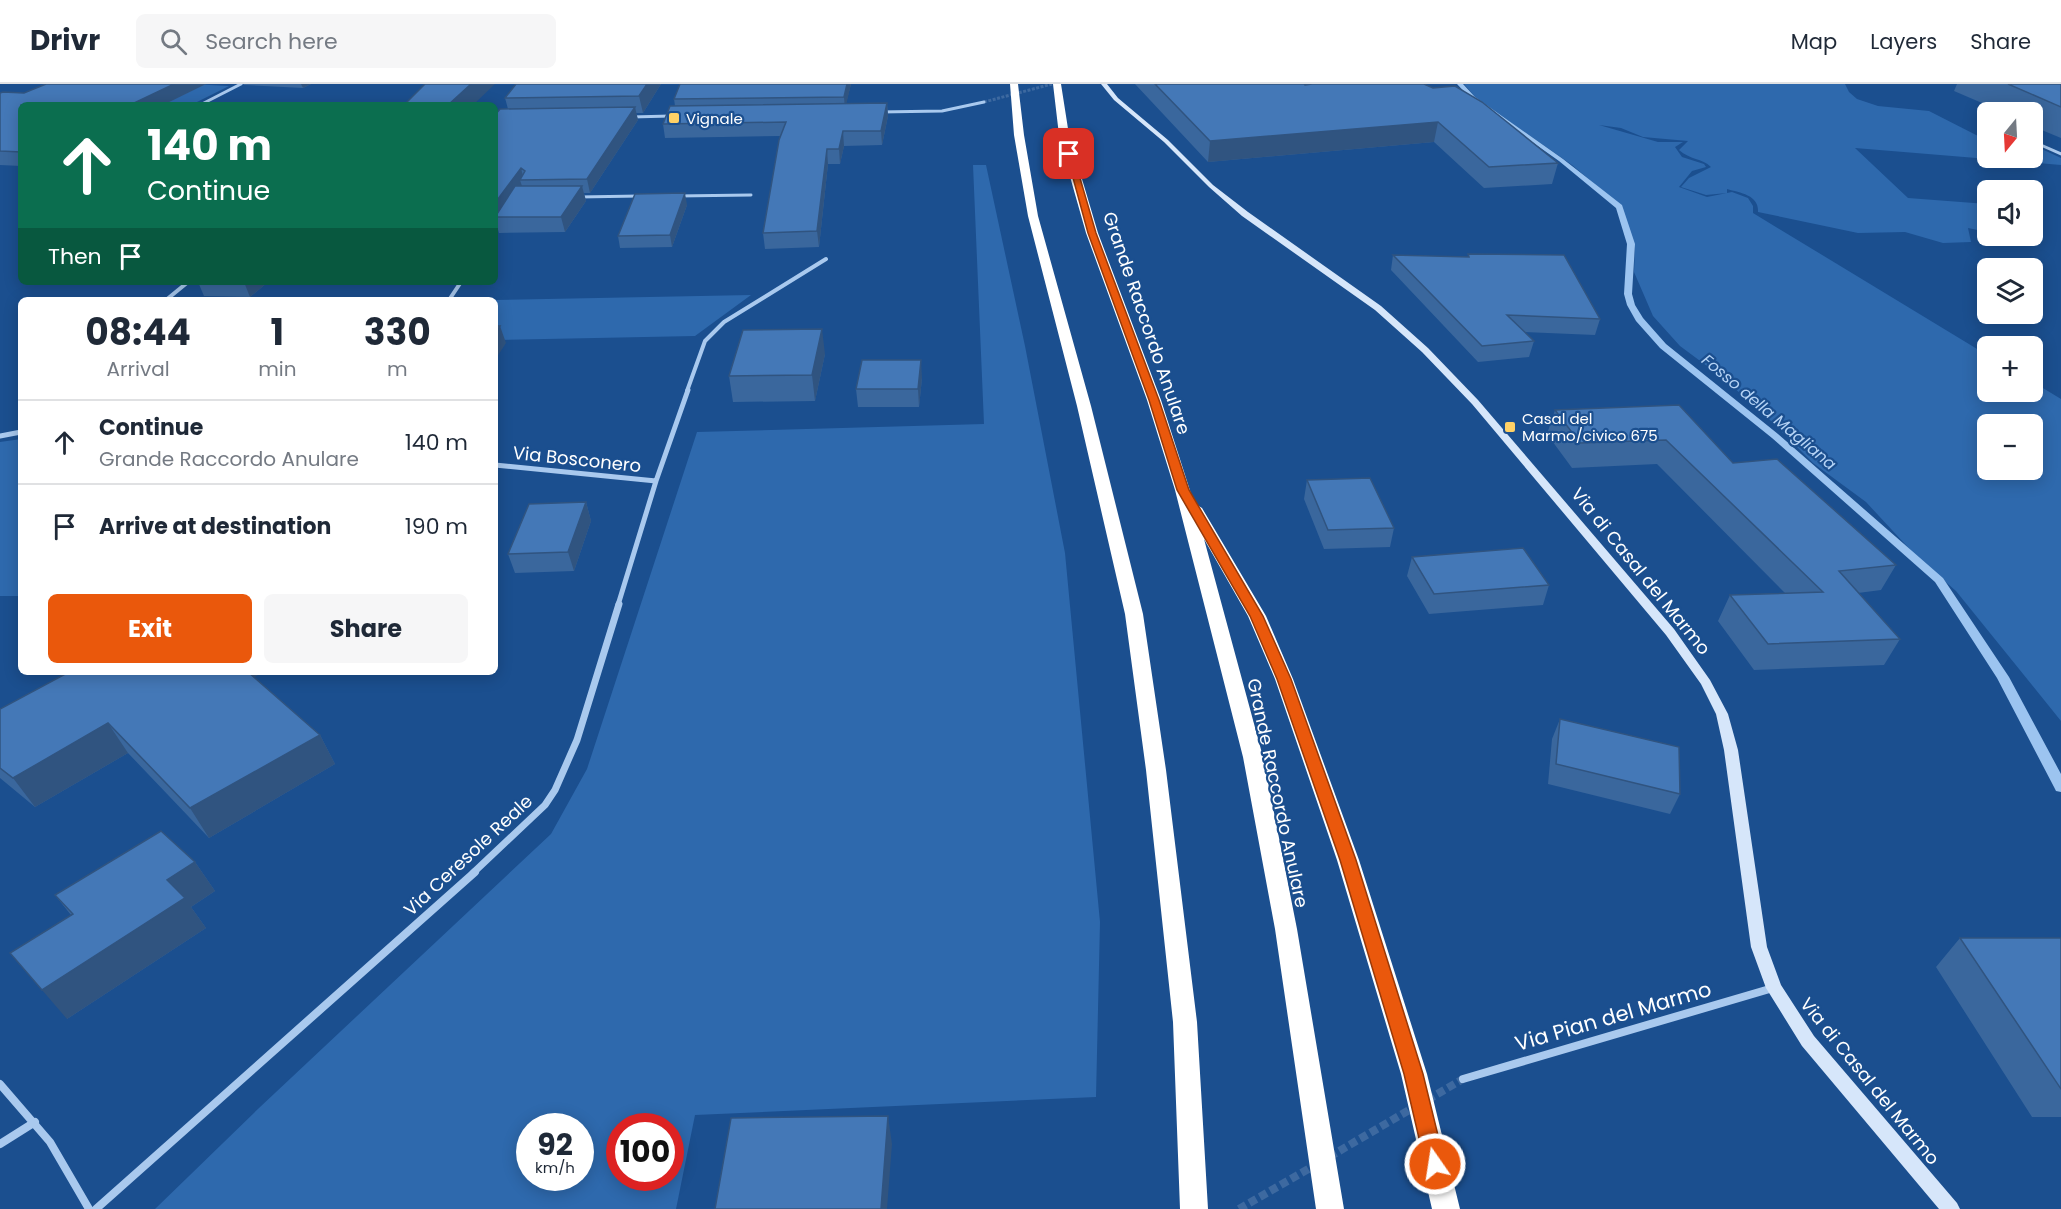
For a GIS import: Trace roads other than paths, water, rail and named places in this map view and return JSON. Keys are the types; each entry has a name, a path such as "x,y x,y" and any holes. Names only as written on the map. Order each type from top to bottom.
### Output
{"highway":[{"path":"1014,84 1019,135 1033,216 1084,406 1134,614 1156,770 1185,1022 1194,1209"},
{"name":"Grande Raccordo Anulare","path":"1057,84 1064,135 1092,233 1154,400 1183,490 1253,757 1286,929 1330,1209"},
{"path":"1183,490 1257,616 1284,679 1348,860 1414,1074 1446,1209"}],"main road":[{"name":"Via di Casal del Marmo","path":"1104,84 1116,99 1166,141 1211,186 1245,214 1378,308 1425,350 1475,402 1670,632 1706,683 1722,714 1731,750 1757,938 1774,988 1787,1012 1808,1041 1951,1209"}],"street":[{"path":"206,102 241,84"},
{"path":"871,113 942,111 984,102"},
{"path":"625,117 672,116"},
{"path":"2043,146 2061,154"},
{"path":"669,196 751,195"},
{"path":"576,198 646,196"},
{"name":"Via Ceresole Reale","path":"96,1209 349,986 498,851 545,805 555,790 577,740 656,481 705,341 724,322 826,259"},
{"path":"170,297 184,285"},
{"path":"0,436 18,433"},
{"name":"Via Bosconero","path":"498,465 656,481"},
{"name":"Via Pian del Marmo","path":"1463,1079 1774,988"},
{"path":"0,1084 35,1122 66,1163 89,1209"},
{"path":"0,1144 35,1122"}],"waterway":[{"name":"Fosso della Magliana","path":"1460,84 1473,98 1561,160 1619,207 1631,244 1628,294 1631,305 1639,319 1663,346 1775,436 1939,580 2003,677 2061,787"}],"tunnel":[{"path":"984,102 1052,84"},
{"path":"1427,1100 1463,1079"},
{"path":"1329,1157 1416,1106"},
{"path":"1239,1209 1317,1164"}],"place":[{"name":"Vignale","path":"674,118"},
{"name":"Casal del Marmo/civico 675","path":"1510,427"}]}
